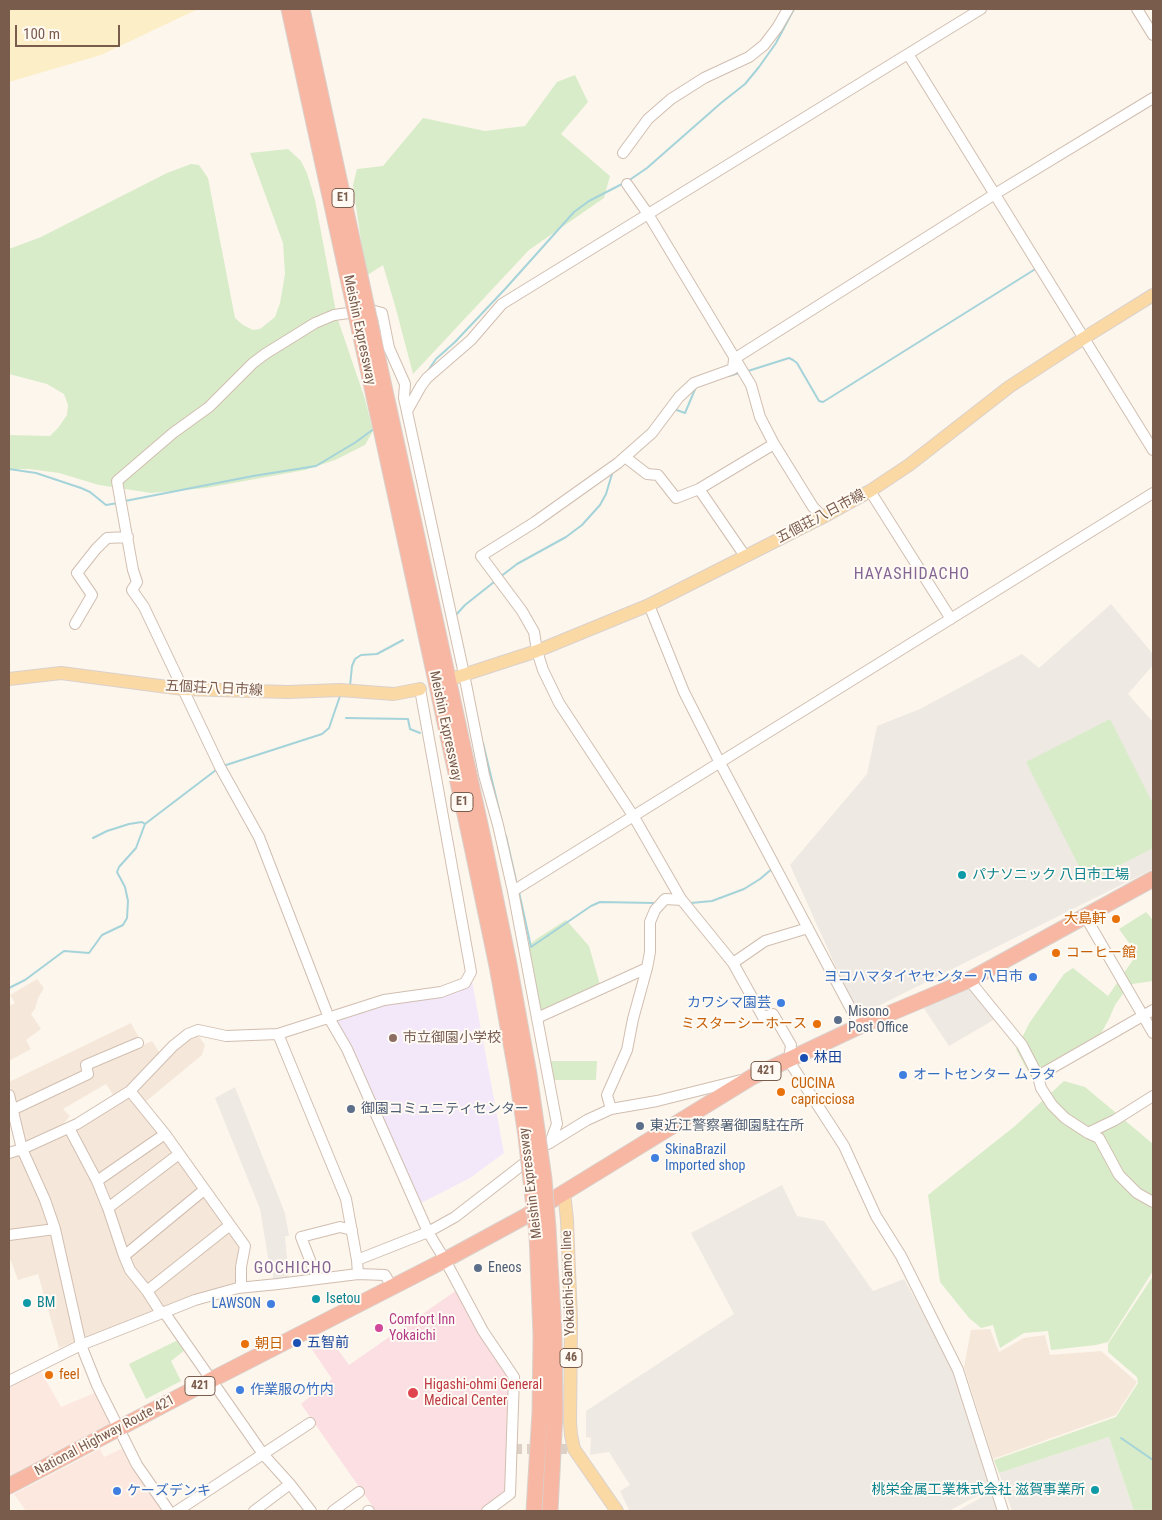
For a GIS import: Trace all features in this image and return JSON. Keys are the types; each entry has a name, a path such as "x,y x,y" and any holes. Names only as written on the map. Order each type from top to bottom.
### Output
{"highway":[{"name":"Meishin Expressway","path":"289,9 321,129 379,391 493,947 517,1076 531,1133 554,1334 555,1413 550,1511"},
{"name":"Meishin Expressway","path":"302,9 321,129"},
{"name":"National Highway Route 421","path":"9,1486 446,1260 526,1216 752,1077 860,1026 969,980 1153,879"},
{"name":"Meishin Expressway","path":"534,1511 540,1412 543,1231"},
{"path":"554,1511 556,1490 555,1413"}],"main road":[{"name":"五個荘八日市線","path":"459,676 538,652 649,605 823,517 870,491 909,465 1009,387 1153,295"},
{"name":"五個荘八日市線","path":"9,678 61,673 183,689 288,692 342,690 394,694 420,689"},
{"name":"Yokaichi-Gamo line","path":"564,1192 571,1320 571,1435 574,1448 617,1511"}],"street":[{"path":"623,153 648,120 671,99 704,78 749,57 764,45 788,9"},
{"path":"406,406 427,378 472,340 502,304 981,9"},
{"path":"1137,9 1153,35"},
{"path":"908,54 1153,450"},
{"path":"734,359 996,194 1153,98"},
{"path":"627,184 648,214 751,385 760,417 774,444 813,508 823,517"},
{"path":"487,1511 510,1494 514,1377 483,1331 446,1260 428,1232 348,1049 329,1018 259,837 220,767 144,607 132,590 137,582 117,481 173,433 210,407 253,363 315,323 334,315 371,310 382,313 389,348 405,384 406,406 459,676 513,891 538,1018 556,1124 550,1143"},
{"path":"734,359 733,368 694,383 679,397 652,433 625,457 534,522 481,556 522,611 534,632 543,670 559,703 634,817 682,900 733,963 763,1017 774,1014 791,1044 788,1060 844,1146 876,1216 901,1256 958,1370 1003,1511"},
{"path":"625,457 647,474 658,475 676,498 699,489 774,444"},
{"path":"699,489 745,556"},
{"path":"870,491 951,619"},
{"path":"513,891 1153,493"},
{"path":"76,624 92,595 77,573 96,548 107,538 128,537"},
{"path":"649,605 684,692 860,1026"},
{"path":"9,1153 22,1150 69,1128 130,1091 173,1046 188,1034 198,1030 226,1036 278,1034 384,1000 441,992 465,984 471,972 420,689"},
{"path":"611,1109 607,1095 627,1050 650,952 650,922 655,910 664,899 682,900"},
{"path":"1085,916 1153,1033"},
{"path":"733,963 765,942 808,928"},
{"path":"538,1018 647,968"},
{"path":"969,980 1022,1045 1038,1076 1041,1088 1052,1105 1065,1118 1099,1138 1119,1175 1137,1193 1153,1202"},
{"path":"1038,1076 1153,1010"},
{"path":"278,1034 346,1200 358,1274"},
{"path":"12,1110 88,1074 86,1065 138,1043"},
{"path":"357,1260 428,1232 455,1217 550,1143 587,1120 611,1109 657,1101 752,1077"},
{"path":"130,1091 165,1134 245,1246 241,1267 241,1287"},
{"path":"9,1095 22,1150 45,1200 55,1229 81,1345 97,1385 137,1465 169,1511"},
{"path":"1088,1133 1115,1120 1153,1096"},
{"path":"69,1128 97,1182 130,1270 263,1454 311,1511"},
{"path":"97,1182 165,1134"},
{"path":"108,1208 179,1154"},
{"path":"124,1256 204,1190"},
{"path":"147,1291 230,1225"},
{"path":"316,1278 301,1237 340,1227 352,1230"},
{"path":"9,1235 55,1229"},
{"path":"9,1381 81,1345 162,1312 241,1287 358,1274 385,1275 392,1287"},
{"path":"177,1511 310,1423"},
{"path":"254,1511 290,1484"},
{"path":"333,1511 359,1492"}],"shaded area":[{"path":"1111,604 1153,654 1153,665 1128,694 1153,722 1153,869 858,1016 790,865 867,774 877,726 920,709 1022,654 1039,668"},
{"path":"37,979 44,988 31,1014 41,1029 26,1040 31,1049 9,1061 9,1006 15,1003 10,995"},
{"path":"472,981 504,1153 470,1178 419,1204 335,1019 382,1003"},
{"path":"970,984 997,1018 949,1046 921,1004"},
{"path":"131,1023 143,1045 152,1041 161,1055 129,1087 114,1096 106,1084 63,1109 70,1116 58,1130 24,1146 9,1082"},
{"path":"197,1034 205,1045 202,1055 144,1103 134,1090 189,1036"},
{"path":"235,1087 285,1213 289,1236 285,1236 289,1279 273,1281 273,1270 270,1270 260,1209 215,1098"},
{"path":"130,1095 242,1247 236,1284 84,1340 26,1151"},
{"path":"22,1154 53,1233 77,1341 59,1348 38,1274 18,1280 9,1256 9,1157"},
{"path":"782,1185 797,1216 824,1221 873,1291 904,1279 950,1362 990,1489 949,1511 628,1511 620,1491 630,1485 609,1452 590,1455 591,1438 586,1437 586,1411 734,1314 691,1233"},
{"name":"Higashi-ohmi General Medical Center","path":"457,1290 511,1383 505,1495 482,1511 376,1511 301,1404 332,1379 307,1342 326,1333 349,1365"},
{"path":"990,1329 999,1352 1024,1338 1045,1335 1050,1355 1101,1351 1137,1382 1116,1415 993,1459 964,1367 971,1330"},
{"path":"39,1368 61,1407 99,1391 115,1422 9,1477 9,1383"},
{"path":"1109,1437 1134,1511 1012,1511 999,1473"},
{"path":"123,1448 131,1467 163,1511 26,1511 14,1494 100,1449 104,1457"},
{"path":"993,1491 999,1511 957,1511"}],"green space":[{"path":"575,75 588,102 561,134 610,176 604,198 529,250 413,374 383,265 366,276 353,185 357,169 383,166 423,118 485,131 525,126 557,82"},
{"path":"288,149 301,161 307,173 315,200 337,317 365,399 373,431 365,445 335,460 305,470 206,488 151,493 99,485 59,473 29,469 9,469 9,435 50,436 67,415 68,405 64,394 47,384 9,374 9,249 41,237 167,173 191,164 199,165 208,178 235,318 253,330 260,329 275,317 280,303 285,274 283,243 250,153"},
{"path":"1110,719 1153,804 1153,848 1087,882 1026,762"},
{"path":"1146,912 1153,920 1153,981 1132,984 1115,1005 1099,1037 1079,1055 1034,1083 1016,1049 1030,1022 1064,974 1073,968 1108,996 1137,954 1119,929"},
{"path":"566,920 589,946 601,988 537,1018 524,949"},
{"path":"545,1061 597,1061 596,1080 549,1080"},
{"path":"1064,1081 1085,1087 1153,1144 1153,1271 1108,1342 1051,1350 1048,1331 1024,1333 1000,1348 993,1325 981,1328 969,1318 940,1282 928,1195 1015,1126"},
{"path":"1153,1276 1153,1511 1134,1511 1109,1437 999,1473 994,1460 1116,1417 1138,1383 1137,1377 1108,1352 1108,1344"},
{"path":"178,1340 185,1350 171,1361 181,1381 146,1399 129,1364"}],"sand":[{"path":"9,9 198,9 101,55 9,82"}],"waterway":[{"path":"628,181 647,168 745,84 776,43 794,9"},
{"path":"427,372 436,359 455,342 506,288 574,212 589,201 624,183"},
{"path":"748,371 789,358 797,363 819,401 823,402 1037,268"},
{"path":"729,376 739,373"},
{"path":"674,409 685,413 696,387"},
{"path":"125,501 253,476 316,466 375,428"},
{"path":"9,469 36,473 81,488 90,492 106,505 118,503"},
{"path":"500,577 517,564 566,537 582,525 600,505 606,494 612,474"},
{"path":"455,616 465,605 494,582"},
{"path":"350,686 352,666 355,659 361,655 377,654 403,640"},
{"path":"223,766 322,734 329,728 340,696"},
{"path":"346,718 408,719 410,729 420,733"},
{"path":"483,743 502,822"},
{"path":"9,988 25,980 64,951 89,953 102,935 123,925 127,918 128,901 125,887 117,872 119,867 136,848 145,824 216,770"},
{"path":"93,838 129,824 142,822 145,824"},
{"path":"506,836 517,885"},
{"path":"691,903 712,901 744,889 773,868"},
{"path":"519,892 531,947 591,906 600,902 654,903"},
{"path":"1121,1438 1153,1460"}],"tunnel":[{"path":"512,1449 574,1449"}],"place":[{"name":"パナソニック 八日市工場","path":"962,875"},
{"name":"大島軒","path":"1116,919"},
{"name":"コーヒー館","path":"1056,953"},
{"name":"ヨコハマタイヤセンター 八日市","path":"1033,977"},
{"name":"カワシマ園芸","path":"781,1003"},
{"name":"Misono Post Office","path":"838,1020"},
{"name":"ミスターシーホース","path":"817,1024"},
{"name":"市立御園小学校","path":"393,1038"},
{"name":"林田","path":"804,1058"},
{"name":"オートセンター ムラタ","path":"903,1075"},
{"name":"CUCINA capricciosa","path":"781,1092"},
{"name":"御園コミュニティセンター","path":"351,1109"},
{"name":"東近江警察署御園駐在所","path":"640,1126"},
{"name":"SkinaBrazil Imported shop","path":"655,1158"},
{"name":"Eneos","path":"478,1268"},
{"name":"Isetou","path":"316,1299"},
{"name":"BM","path":"27,1303"},
{"name":"LAWSON","path":"271,1304"},
{"name":"Comfort Inn Yokaichi","path":"379,1328"},
{"name":"五智前","path":"297,1343"},
{"name":"朝日","path":"245,1344"},
{"name":"feel","path":"49,1375"},
{"name":"作業服の竹内","path":"240,1390"},
{"name":"Higashi-ohmi General Medical Center","path":"413,1393"},
{"name":"桃栄金属工業株式会社 滋賀事業所","path":"1095,1490"},
{"name":"ケーズデンキ","path":"117,1491"}],"district":[{"name":"HAYASHIDACHO","path":"912,575"},
{"name":"GOCHICHO","path":"293,1269"}]}
